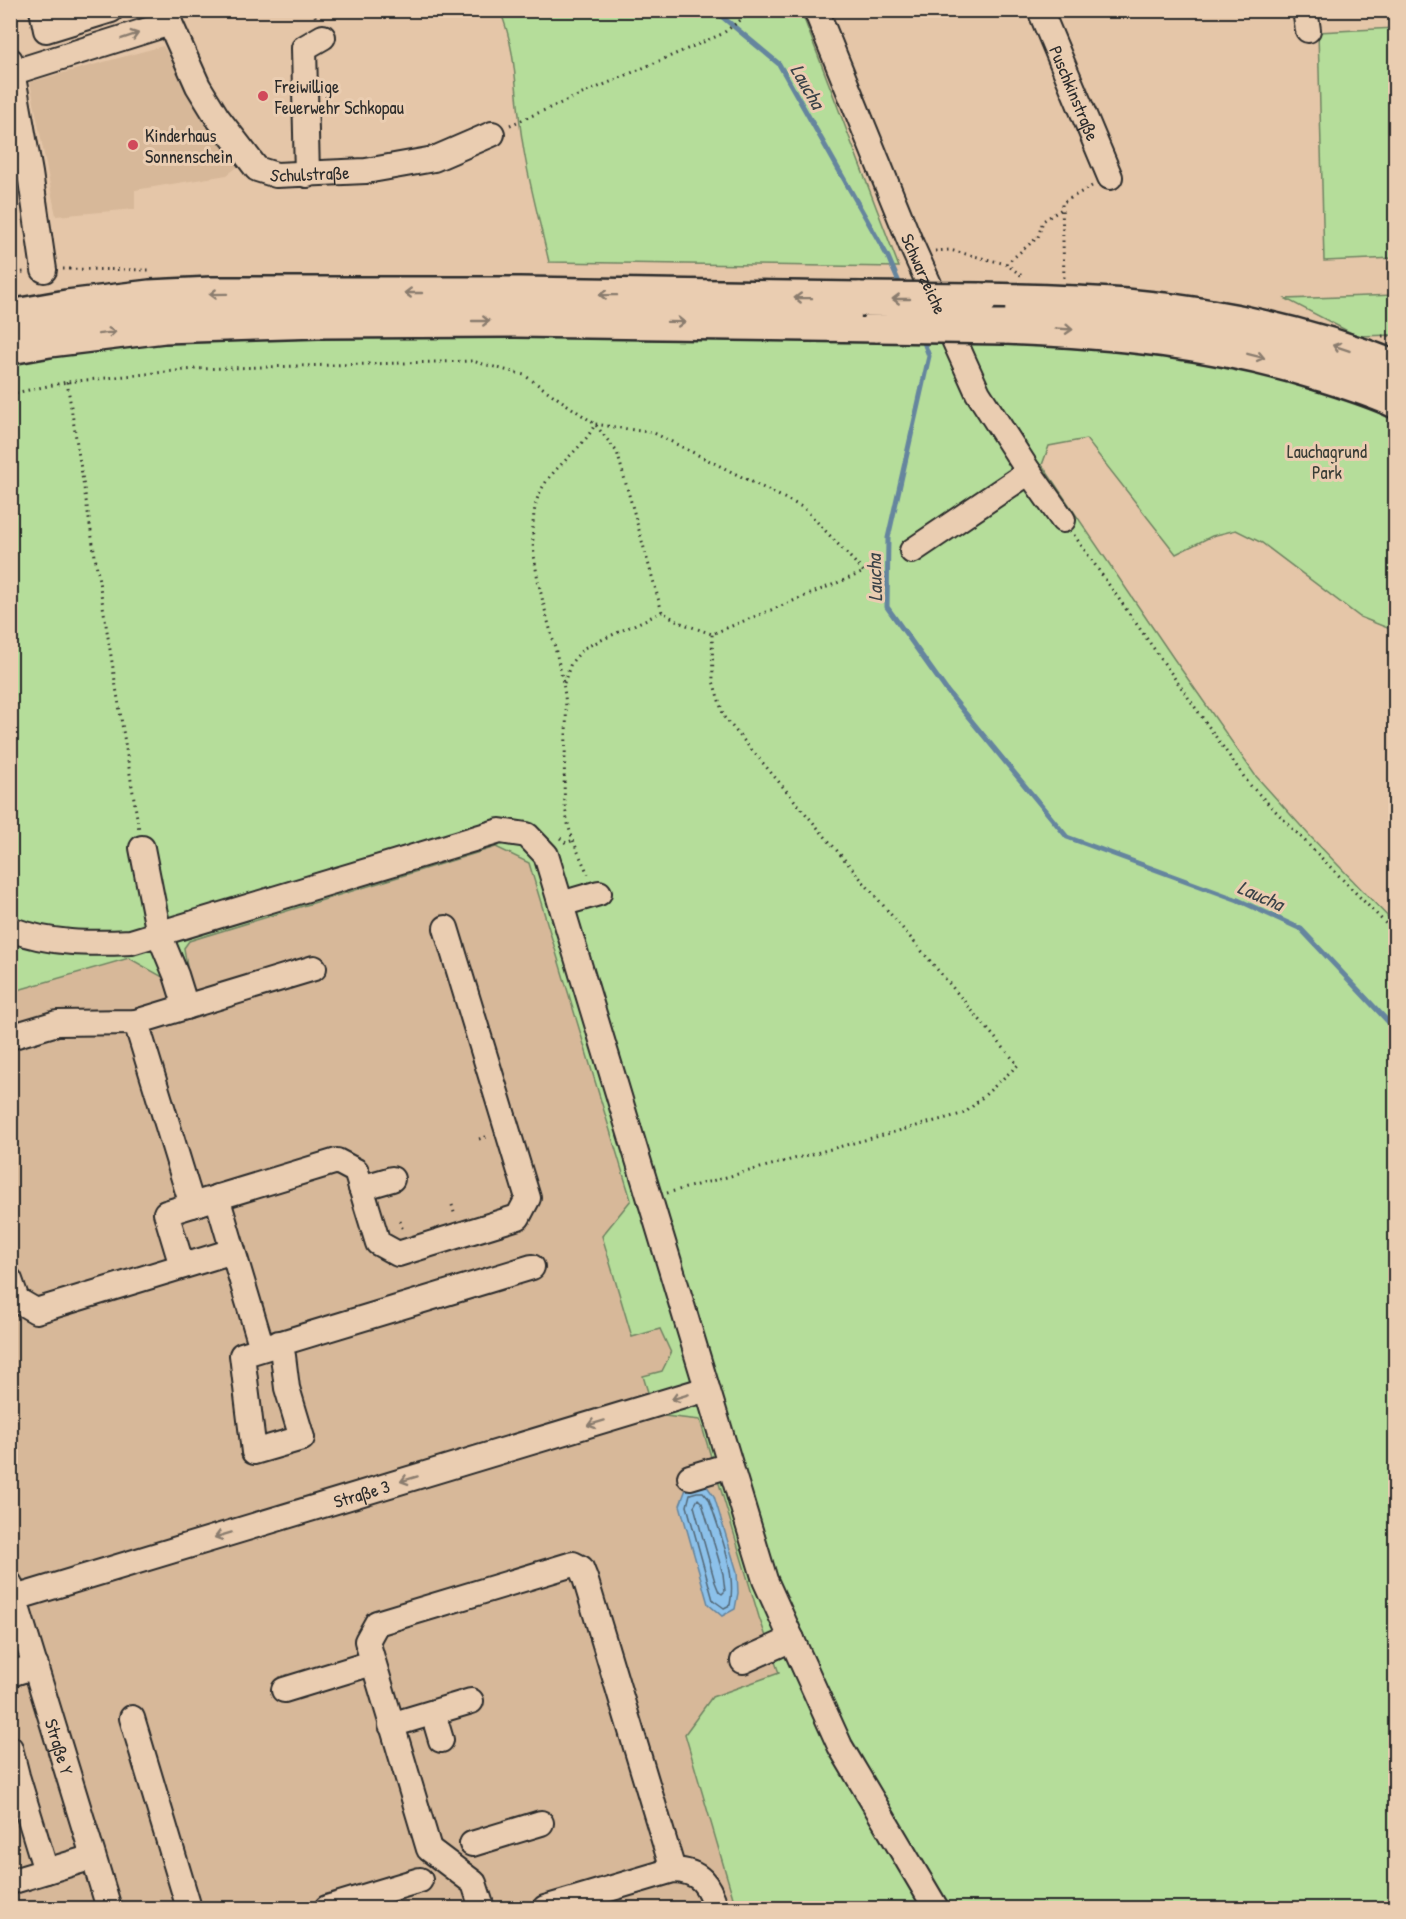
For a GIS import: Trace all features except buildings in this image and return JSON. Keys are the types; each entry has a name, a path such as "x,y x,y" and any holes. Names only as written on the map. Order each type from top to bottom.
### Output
{"highway":[{"path":"10,317 67,307 150,297 212,294 520,294 870,312 1005,327 1151,337 1229,349 1285,363 1395,401"},
{"path":"10,347 164,326 318,321 514,320 870,312 980,300 1127,306 1196,315 1252,325 1324,343 1395,368"},
{"path":"10,353 49,340"}],"street":[{"path":"42,10 46,30 111,10"},
{"name":"Schwarzeiche","path":"816,10 911,244 978,393 1029,472 1063,519"},
{"name":"Puschkinstraße","path":"1040,10 1110,177"},
{"name":"Schulstraße","path":"12,66 90,48 167,17 198,86 217,117 257,169 276,176 366,171 426,161 492,134"},
{"path":"82,20 90,48"},
{"path":"307,175 304,48 323,37"},
{"path":"12,66 20,175 44,270"},
{"path":"912,551 1029,472"},
{"path":"10,929 40,938 86,944 131,942 500,831 527,836 546,855 765,1580 840,1746 936,1908"},
{"path":"142,848 159,934 186,1007"},
{"path":"561,904 597,893"},
{"path":"182,1266 166,1213 337,1161 356,1171 378,1243 398,1254 518,1217 528,1198 515,1134 493,1107 449,927"},
{"path":"10,1037 57,1023 136,1022 314,968"},
{"path":"136,1022 192,1205"},
{"path":"361,1188 392,1179"},
{"path":"217,1197 233,1251 250,1279 271,1346 532,1267"},
{"path":"10,1280 17,1300 36,1311 233,1251"},
{"name":"Straße 3","path":"13,1591 707,1389"},
{"path":"690,1477 730,1465"},
{"path":"474,1883 429,1849 367,1641 377,1623 573,1564 581,1568 673,1870"},
{"name":"Straße Y","path":"13,1591 109,1908"},
{"path":"743,1661 792,1640"},
{"path":"284,1690 372,1663"},
{"path":"10,1674 36,1666"},
{"path":"391,1725 471,1701"},
{"path":"433,1713 441,1740"},
{"path":"141,1727 189,1908"},
{"path":"10,1748 46,1871"},
{"path":"482,1908 474,1883 470,1834 541,1823"},
{"path":"10,1882 93,1857"},
{"path":"545,1908 673,1870 684,1870 703,1880 710,1890 716,1908"},
{"path":"327,1908 420,1880"}],"path":[{"path":"492,134 722,34 754,10"},
{"path":"1064,286 1062,203 1110,177"},
{"path":"1006,264 1038,237 1043,221 1063,208"},
{"path":"911,244 933,251 950,250 1006,264 1029,280"},
{"path":"10,394 67,382 195,369 472,361 524,375 595,424 617,452 662,612 681,623 712,634 864,572 804,508 654,433 595,424"},
{"path":"67,382 142,848"},
{"path":"595,424 589,436 548,479 537,500 532,527 534,555 563,685 566,726 566,804 569,826 597,893"},
{"path":"1063,519 1249,784 1395,934"},
{"path":"563,685 571,663 584,648 662,612"},
{"path":"649,1198 965,1113 1018,1065 724,717 713,681 712,634"},
{"path":"558,836 566,843 574,840"}],"shaded area":[{"name":"Kinderhaus Sonnenschein","path":"163,46 207,124 240,165 227,175 135,190 135,209 56,216 30,82"},
{"path":"496,847 530,863 631,1200 602,1236 633,1336 660,1329 671,1353 662,1371 643,1377 655,1415 700,1420 759,1617 779,1673 743,1686 810,1908 11,1908 11,992 130,958 166,979 188,972 184,948 188,941"}],"green space":[{"path":"738,10 746,17 761,11 801,11 899,267 549,262 525,160 510,43 500,11"},
{"path":"1395,28 1395,258 1324,261 1318,32"},
{"path":"1395,295 1395,335 1357,336 1286,299"},
{"name":"Lauchagrund Park","path":"433,331 1103,345 1279,374 1395,416 1395,631 1360,617 1262,543 1236,530 1212,536 1176,554 1086,439 1049,446 1042,465 1255,775 1395,924 1395,1908 736,1908 685,1734 712,1697 779,1673 759,1617 700,1420 655,1415 643,1376 662,1371 671,1353 660,1329 632,1337 602,1236 631,1200 529,863 496,847 189,941 184,948 188,973 166,979 129,958 11,992 11,365 63,355 168,343"}],"water":[{"path":"706,1485 714,1496 737,1572 738,1593 735,1609 722,1616 708,1604 680,1505 686,1489"}],"waterway":[{"name":"Laucha","path":"714,10 779,64 888,257 901,287"},
{"name":"Laucha","path":"922,337 929,356 888,538 887,607 947,691 1067,837 1238,900 1301,929 1396,1030"}],"place":[{"name":"Freiwillige Feuerwehr Schkopau","path":"263,96"},
{"name":"Kinderhaus Sonnenschein","path":"133,145"}]}
